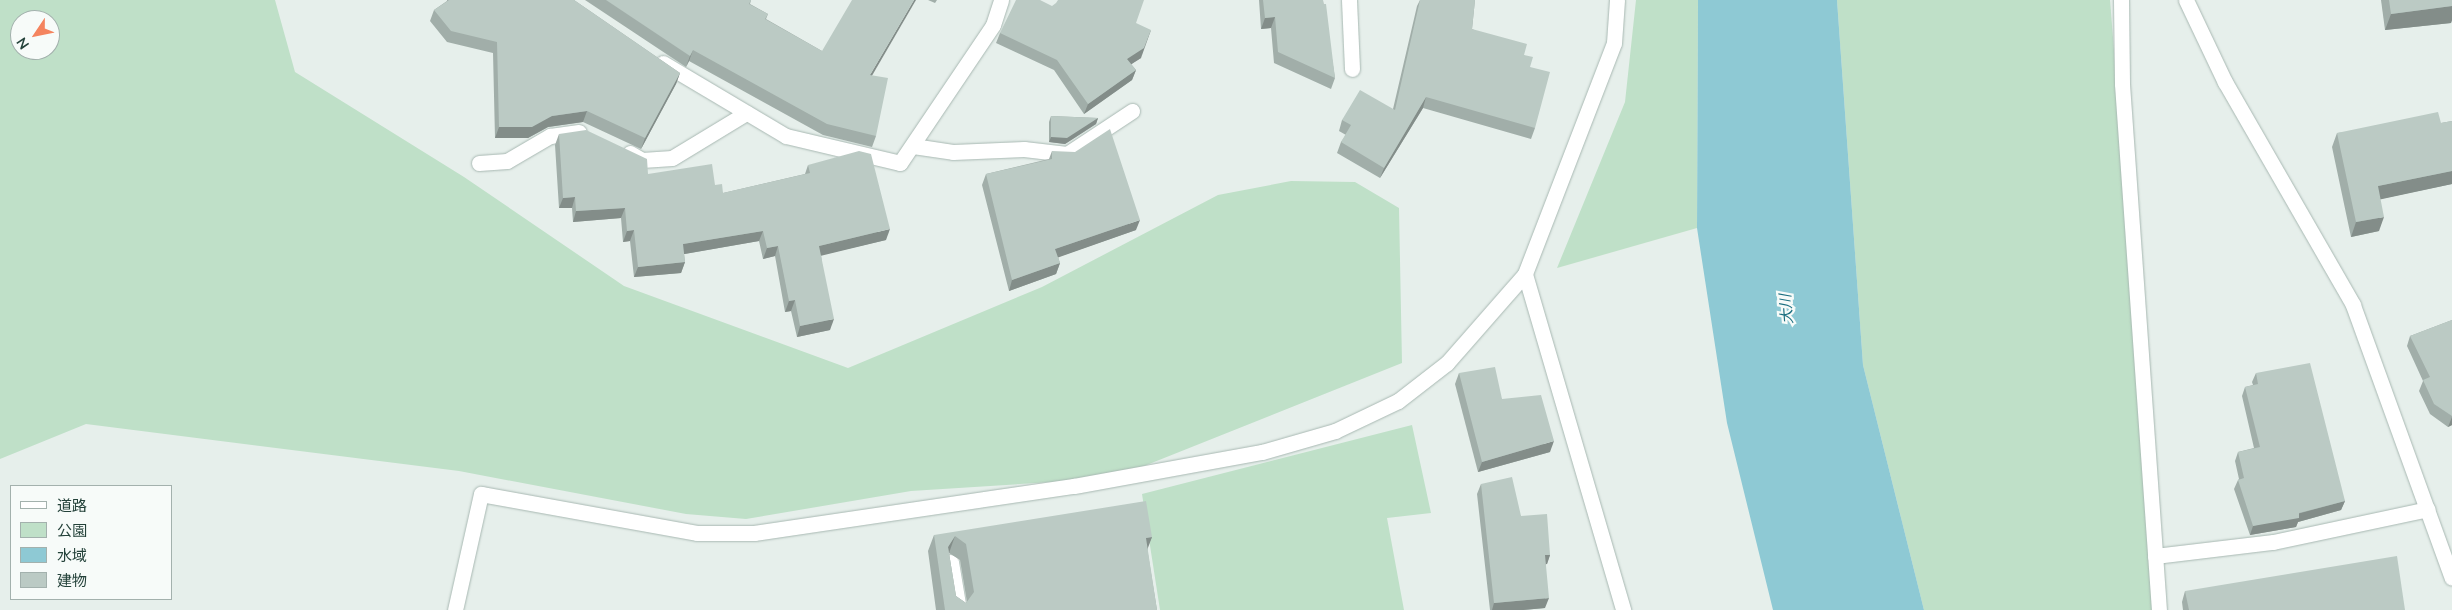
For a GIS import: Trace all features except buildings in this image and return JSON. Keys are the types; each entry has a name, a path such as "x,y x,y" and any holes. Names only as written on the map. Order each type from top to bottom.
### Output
{"street":[{"path":"652,56 786,136 900,163 993,25 1001,0"},
{"path":"1349,0 1352,69"},
{"path":"455,610 481,494 697,533 754,533 1074,486 1262,452 1336,431 1398,401 1447,363 1525,274 1614,43 1617,0"},
{"path":"2121,0 2122,84 2159,610"},
{"path":"2186,0 2225,82 2353,305 2452,578"},
{"path":"913,146 953,152 1024,149 1067,154 1132,111"},
{"path":"618,147 642,160 672,158 746,113"},
{"path":"479,163 507,162 550,136 584,131 596,137"},
{"path":"1525,274 1623,610"},
{"path":"2155,556 2272,542 2428,509"},
{"path":"951,562 959,610"}],"green space":[{"path":"0,0 275,0 295,72 464,177 624,286 848,368 1042,287 1218,195 1291,181 1355,182 1399,208 1402,363 1114,478 911,491 746,519 686,514 459,471 86,424 0,459"},
{"path":"1636,0 1698,0 1697,228 1557,268 1625,102"},
{"path":"1837,0 2110,0 2158,610 1924,610 1863,365"},
{"path":"1412,425 1431,513 1387,518 1404,610 1160,610 1142,494"}],"water":[{"name":"大川","path":"1698,0 1837,0 1863,365 1924,610 1773,610 1727,423 1697,228"}]}
